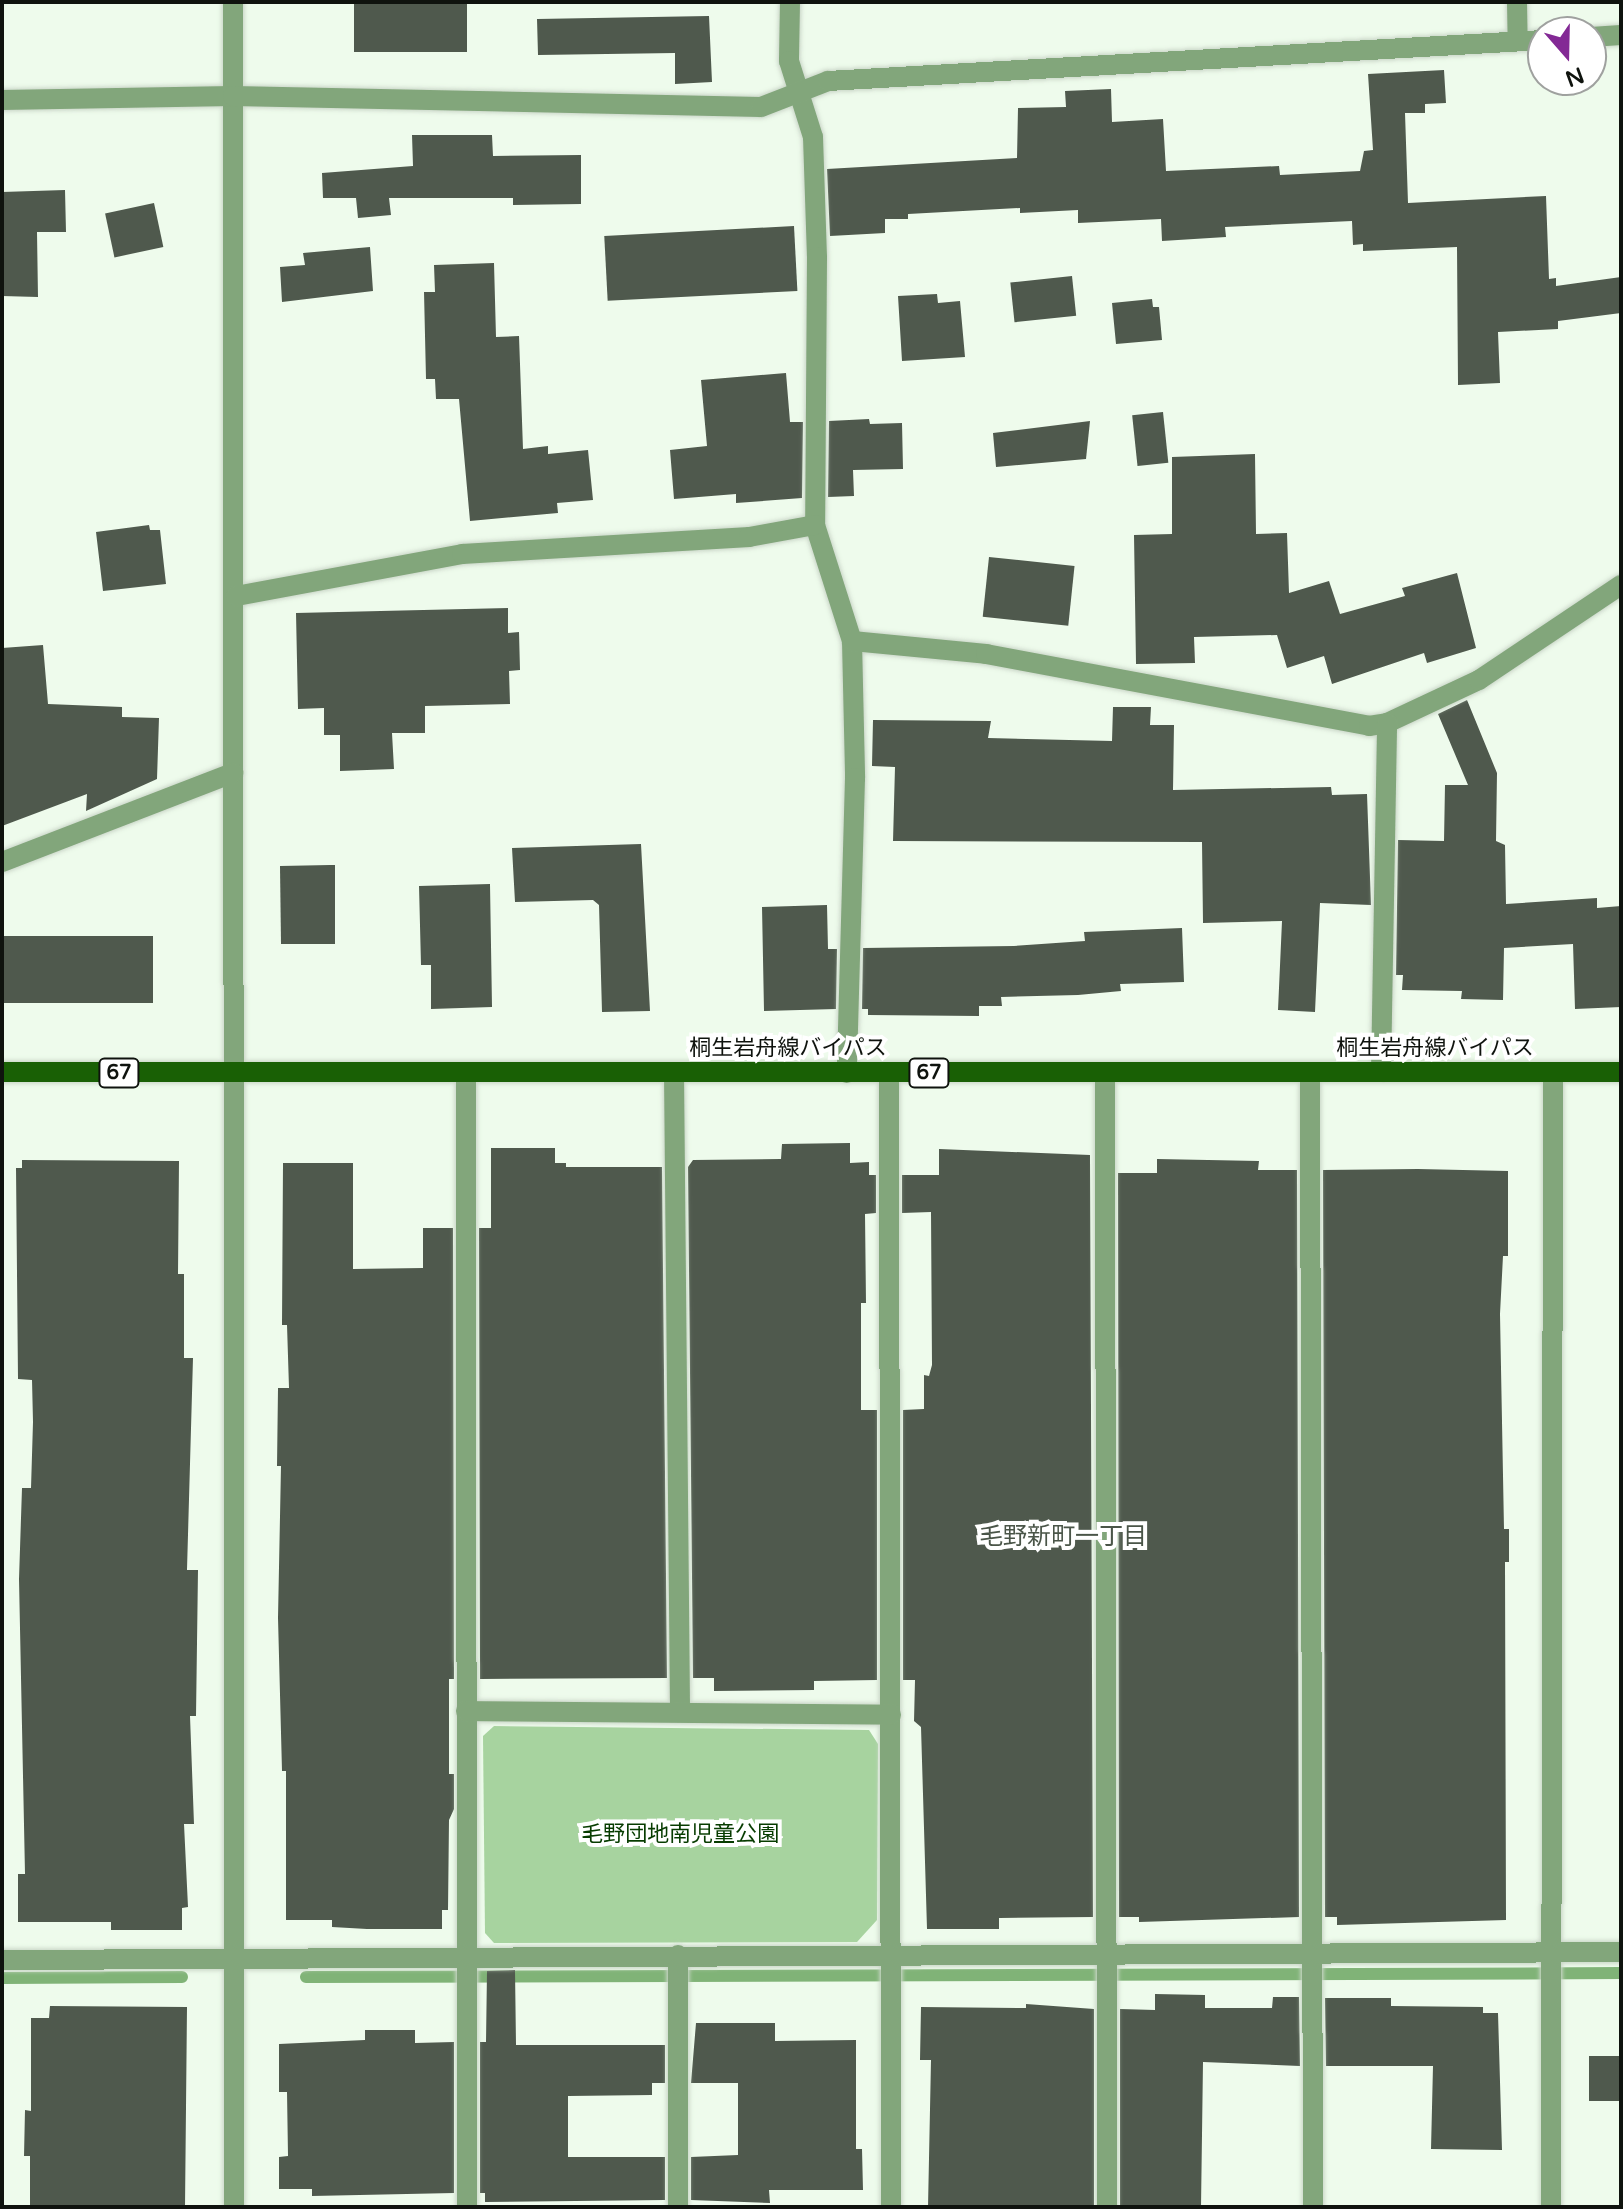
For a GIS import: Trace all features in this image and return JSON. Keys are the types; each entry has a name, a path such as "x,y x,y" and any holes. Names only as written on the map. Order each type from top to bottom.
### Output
{"main road":[{"name":"桐生岩舟線バイパス","path":"2,1072 1621,1072"}],"street":[{"path":"233,2 236,596 233,773 236,1074 234,2207"},
{"path":"790,2 789,61 813,137 816,227 815,525 852,641 855,778 847,1073"},
{"path":"1517,2 1518,41"},
{"path":"2,100 233,96 761,107 828,81 1527,41"},
{"path":"236,596 462,554 749,537 815,525"},
{"path":"852,641 986,654 1345,723 1387,723 1479,680 1621,585"},
{"path":"1381,1072 1387,723"},
{"path":"2,862 233,773"},
{"path":"466,1072 467,2207"},
{"path":"674,1072 680,1712"},
{"path":"1551,2207 1553,1072"},
{"path":"889,1073 891,2207"},
{"path":"1105,1073 1107,2207"},
{"path":"1310,1073 1313,2207"},
{"path":"466,1711 891,1715"},
{"path":"2,1960 233,1962 678,1955 1621,1952"},
{"path":"678,1955 678,2207"}],"green space":[{"name":"毛野団地南児童公園","path":"494,1726 869,1730 878,1744 877,1920 857,1942 494,1943 485,1933 483,1736"}],"building":[{"path":"354,2 467,2 467,52 354,52"},
{"path":"709,16 712,82 675,84 675,53 538,55 537,19"},
{"path":"1444,70 1446,103 1425,104 1425,113 1405,113 1408,203 1546,196 1549,279 1556,278 1556,286 1621,277 1621,313 1558,321 1558,329 1498,332 1500,383 1458,385 1457,247 1363,251 1363,244 1353,245 1352,221 1225,227 1226,237 1162,241 1161,219 1078,223 1078,210 1020,213 1020,208 908,214 908,219 885,219 885,233 830,236 827,169 1017,158 1018,108 1066,107 1065,91 1111,89 1112,122 1163,119 1166,171 1279,166 1280,175 1360,171 1364,151 1373,150 1368,74"},
{"path":"412,135 492,135 493,156 581,155 581,204 513,205 513,198 389,198 391,215 358,218 356,198 323,198 322,173 413,166"},
{"path":"65,190 66,232 37,232 38,297 2,296 2,192"},
{"path":"154,203 163,247 114,257 105,213"},
{"path":"794,226 797,291 608,301 604,236"},
{"path":"370,247 373,291 282,302 280,267 305,265 303,253"},
{"path":"494,263 496,337 519,336 523,449 548,446 548,454 588,450 593,500 557,503 558,513 470,521 459,399 436,399 435,379 426,379 424,292 435,292 434,265"},
{"path":"1072,276 1076,316 1015,322 1010,282"},
{"path":"937,294 938,303 960,301 965,357 902,361 898,296"},
{"path":"1152,299 1153,307 1159,307 1162,340 1116,344 1112,303"},
{"path":"786,373 790,422 803,422 802,498 736,503 736,494 674,499 670,450 707,446 701,380"},
{"path":"1163,412 1168,463 1138,466 1132,415"},
{"path":"869,419 870,424 902,423 903,469 853,470 854,496 828,497 829,421"},
{"path":"1090,421 1086,459 996,467 993,433"},
{"path":"1255,454 1256,534 1287,533 1289,593 1329,581 1340,614 1405,596 1402,588 1457,573 1476,648 1427,663 1424,653 1332,684 1324,656 1287,668 1277,635 1194,637 1195,663 1136,664 1134,535 1172,534 1172,457"},
{"path":"149,525 150,530 160,530 166,584 103,591 96,532"},
{"path":"989,557 1075,566 1068,626 983,617"},
{"path":"508,608 508,633 519,632 520,670 509,671 510,704 425,706 425,733 392,733 394,769 340,771 340,735 324,735 324,708 298,709 296,613"},
{"path":"43,645 48,704 122,707 122,717 159,718 157,779 86,811 87,794 2,826 2,648"},
{"path":"1467,700 1497,773 1496,841 1505,845 1506,904 1597,898 1597,908 1621,906 1621,1007 1575,1009 1573,944 1504,948 1503,1000 1461,999 1462,991 1402,990 1403,975 1396,975 1398,840 1444,841 1445,785 1468,785 1438,714"},
{"path":"1113,707 1151,707 1150,725 1174,725 1173,790 1331,787 1332,795 1367,794 1371,905 1320,903 1315,1012 1278,1010 1282,921 1203,923 1202,842 893,841 895,767 872,766 873,720 991,721 988,738 1112,741"},
{"path":"641,844 650,1011 602,1012 599,905 593,900 515,902 512,848"},
{"path":"335,865 335,944 281,944 280,866"},
{"path":"490,884 492,1007 431,1009 431,965 421,965 419,886"},
{"path":"827,905 828,949 837,949 836,1009 764,1011 762,907"},
{"path":"1182,928 1184,982 1120,984 1121,991 1078,995 1001,997 1002,1006 979,1006 979,1016 868,1015 868,1009 862,1009 863,948 1014,946 1085,941 1084,932"},
{"path":"2,936 153,936 153,1003 2,1003"},
{"path":"850,1143 850,1163 869,1162 869,1175 876,1175 876,1213 865,1214 866,1303 861,1303 861,1410 877,1410 877,1680 814,1681 814,1690 714,1691 714,1678 693,1678 688,1167 693,1160 781,1159 782,1144"},
{"path":"491,1148 555,1148 555,1163 566,1163 566,1167 662,1167 667,1678 480,1679 479,1228 491,1228"},
{"path":"939,1149 1090,1155 1093,1917 999,1918 999,1929 927,1929 921,1727 914,1721 915,1680 903,1680 903,1410 924,1409 924,1375 929,1376 932,1365 931,1212 902,1213 902,1175 939,1175"},
{"path":"1157,1159 1259,1161 1258,1170 1297,1170 1299,1917 1139,1922 1139,1917 1119,1917 1118,1173 1157,1173"},
{"path":"22,1160 179,1161 178,1274 184,1274 184,1358 193,1358 187,1570 198,1570 196,1716 190,1716 194,1824 184,1824 188,1907 182,1908 182,1930 111,1930 111,1922 18,1922 18,1874 25,1874 19,1579 22,1488 31,1488 33,1422 32,1380 18,1379 16,1168 22,1168"},
{"path":"283,1163 353,1163 353,1269 423,1268 423,1228 453,1228 454,1679 449,1679 449,1774 454,1774 454,1809 449,1820 448,1910 442,1910 442,1929 332,1927 332,1920 286,1920 286,1771 282,1771 278,1618 281,1466 277,1466 278,1388 289,1388 287,1325 282,1325"},
{"path":"1323,1170 1508,1171 1508,1256 1503,1256 1500,1314 1504,1529 1509,1529 1509,1562 1505,1562 1506,1920 1337,1925 1337,1917 1325,1917"},
{"path":"515,1970 516,2045 665,2045 665,2083 652,2083 652,2095 568,2096 568,2157 665,2157 665,2200 485,2202 485,2193 480,2193 480,2042 486,2042 487,1971"},
{"path":"1155,1994 1205,1995 1205,2008 1272,2008 1273,1997 1299,1997 1300,2066 1203,2062 1201,2207 1120,2207 1120,2009 1155,2010"},
{"path":"1325,1998 1391,1998 1391,2006 1483,2007 1483,2013 1498,2013 1502,2150 1431,2149 1433,2066 1326,2066"},
{"path":"1026,2004 1094,2009 1094,2207 928,2207 931,2060 920,2060 921,2007 1026,2008"},
{"path":"50,2006 187,2007 185,2207 30,2207 30,2156 24,2156 25,2110 31,2111 31,2018 49,2018"},
{"path":"696,2023 775,2023 775,2041 856,2040 856,2149 862,2149 863,2190 769,2190 770,2203 691,2200 691,2157 738,2155 738,2083 691,2083"},
{"path":"365,2030 415,2030 415,2043 454,2042 454,2193 312,2196 312,2189 279,2189 279,2157 288,2156 287,2092 279,2092 279,2044 365,2040"},
{"path":"1589,2056 1621,2056 1621,2101 1589,2101"}],"waterway":[{"path":"306,1977 1621,1973"},
{"path":"2,1978 182,1977"}],"district":[{"name":"毛野新町一丁目","path":"1063,1537"}]}
